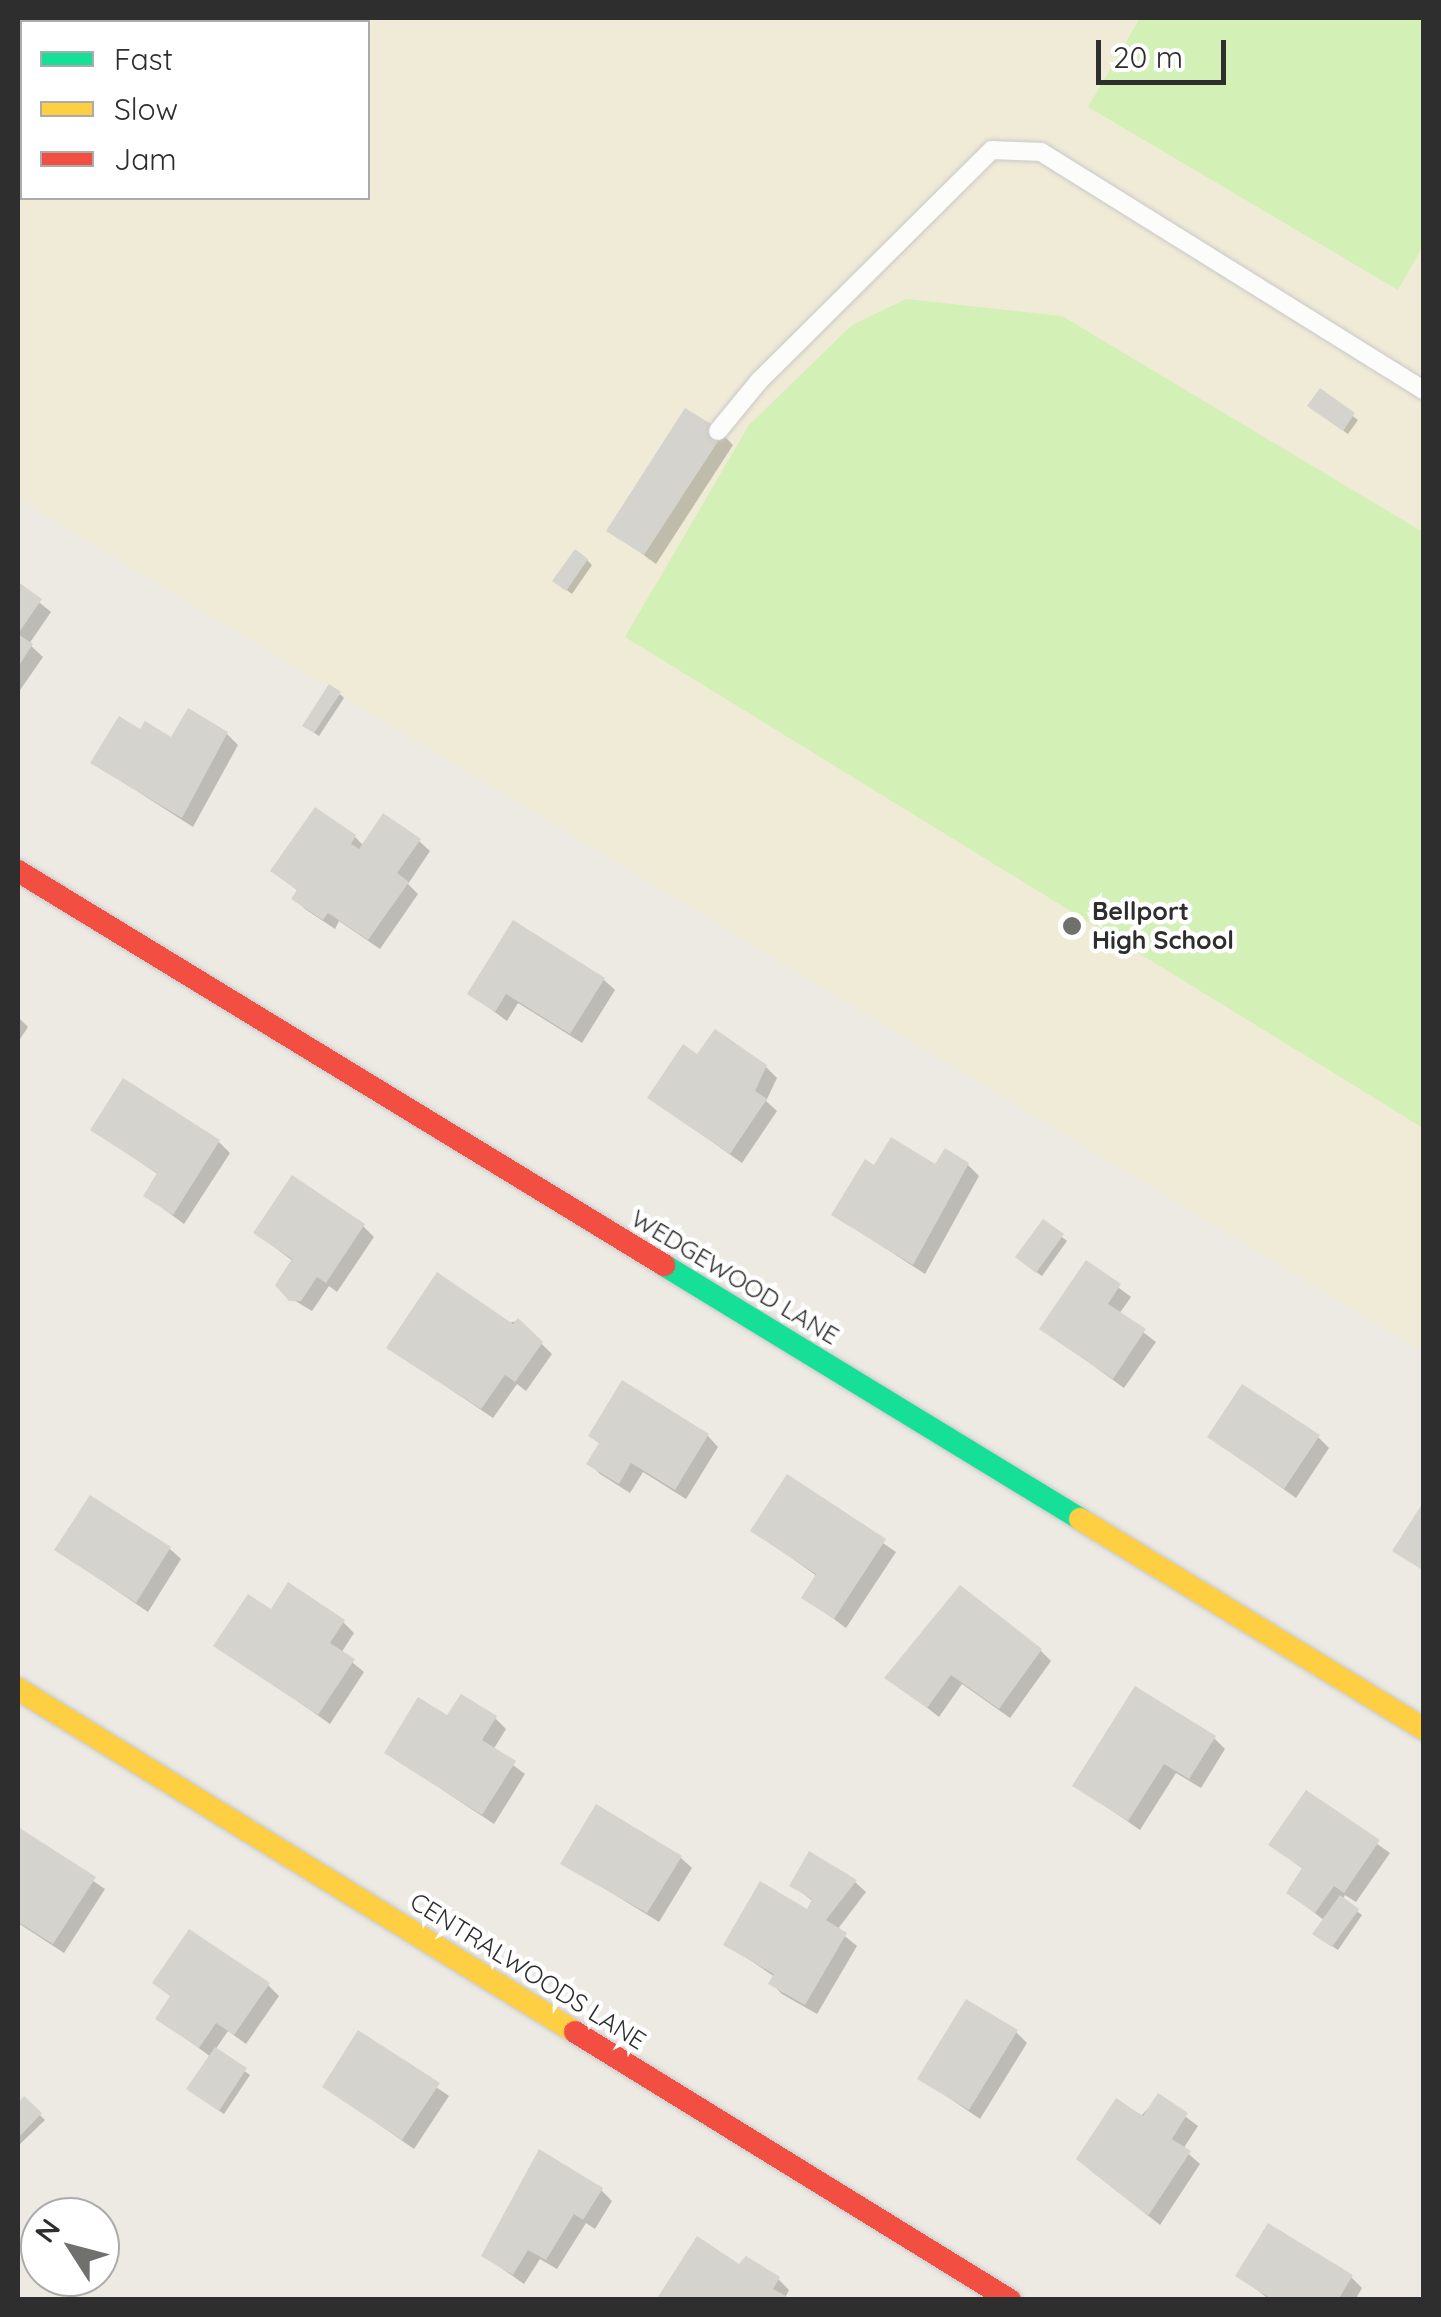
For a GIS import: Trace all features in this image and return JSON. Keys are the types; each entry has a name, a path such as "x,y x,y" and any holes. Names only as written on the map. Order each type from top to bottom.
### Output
{"street":[{"name":"WEDGEWOOD LANE","path":"18,872 1424,1729"},
{"name":"CENTRALWOODS LANE","path":"18,1689 1010,2300"}],"lane":[{"path":"718,431 759,381 992,150 1041,152 1424,390"}],"shaded area":[{"name":"Bellport High School","path":"18,18 1423,18 1423,1352 18,499"}],"green space":[{"path":"1140,18 1423,18 1423,246 1398,290 1088,107"},
{"path":"906,299 1062,316 1423,532 1423,1128 625,637 749,425 852,325"}],"building":[{"path":"1320,388 1355,413 1343,431 1307,406"},
{"path":"685,408 724,432 644,555 606,531"},
{"path":"575,549 588,559 566,591 552,581"},
{"path":"18,582 42,599 18,634"},
{"path":"18,634 33,644 18,667"},
{"path":"329,684 341,692 314,733 302,726"},
{"path":"188,708 228,732 182,818 90,763 119,716 140,729 145,721 171,737"},
{"path":"315,807 356,835 351,844 359,849 383,813 421,839 397,873 409,882 368,940 328,913 323,920 291,899 297,890 270,871"},
{"path":"513,920 605,978 570,1034 506,994 495,1012 467,994"},
{"path":"715,1029 767,1065 755,1091 767,1099 730,1154 647,1098 683,1044 697,1054"},
{"path":"123,1078 220,1140 173,1215 143,1196 157,1173 90,1130"},
{"path":"891,1137 935,1164 945,1148 969,1163 913,1265 831,1215 865,1159 874,1165"},
{"path":"292,1175 365,1224 326,1283 317,1277 301,1301 289,1301 275,1285 292,1259 253,1233"},
{"path":"1043,1219 1064,1234 1036,1273 1015,1257"},
{"path":"1086,1260 1121,1284 1108,1304 1146,1329 1113,1379 1039,1329"},
{"path":"437,1272 513,1324 518,1318 543,1342 515,1382 505,1375 481,1409 386,1348"},
{"path":"622,1380 709,1434 675,1490 631,1463 619,1484 586,1464 599,1443 588,1436"},
{"path":"1242,1384 1320,1435 1284,1489 1207,1437"},
{"path":"787,1474 886,1539 834,1619 801,1598 816,1574 750,1531"},
{"path":"90,1495 171,1547 136,1603 54,1550"},
{"path":"1424,1501 1424,1571 1392,1551"},
{"path":"288,1582 345,1620 330,1643 355,1659 318,1715 213,1646 248,1594 271,1609"},
{"path":"960,1585 1042,1649 999,1709 951,1675 927,1708 884,1678"},
{"path":"1135,1686 1216,1736 1189,1779 1164,1764 1128,1821 1072,1786"},
{"path":"461,1694 497,1716 482,1740 516,1761 482,1815 384,1753 418,1697 447,1715"},
{"path":"1306,1790 1380,1840 1344,1893 1334,1886 1315,1913 1286,1893 1302,1868 1268,1845"},
{"path":"596,1804 682,1856 647,1913 560,1864"},
{"path":"18,1827 96,1877 53,1944 18,1922"},
{"path":"809,1851 857,1880 826,1920 847,1933 805,2005 768,1984 774,1974 723,1945 760,1881 807,1909 812,1899 789,1886"},
{"path":"1340,1895 1359,1909 1332,1947 1312,1934"},
{"path":"189,1929 270,1983 234,2035 216,2023 199,2048 155,2019 170,1996 152,1983"},
{"path":"966,1999 1018,2030 969,2110 917,2079"},
{"path":"358,2030 440,2083 402,2140 322,2087"},
{"path":"215,2047 247,2068 219,2111 186,2089"},
{"path":"1158,2093 1188,2113 1172,2139 1191,2151 1148,2216 1076,2159 1116,2098 1143,2116"},
{"path":"24,2096 42,2113 18,2138 18,2103"},
{"path":"539,2149 603,2188 583,2220 574,2214 546,2260 528,2250 513,2275 481,2256"},
{"path":"1268,2223 1353,2275 1338,2300 1273,2300 1235,2276"},
{"path":"697,2236 739,2264 746,2256 780,2277 773,2289 793,2300 656,2300"}],"traffic: fast":[{"path":"664,1265 1080,1519"}],"traffic: slow":[{"path":"1080,1519 1424,1729"},
{"path":"18,1689 575,2032"}],"traffic: jam":[{"path":"18,871 664,1265"},
{"path":"575,2032 1010,2300"}],"place":[{"name":"Bellport High School","path":"1072,926"}]}
